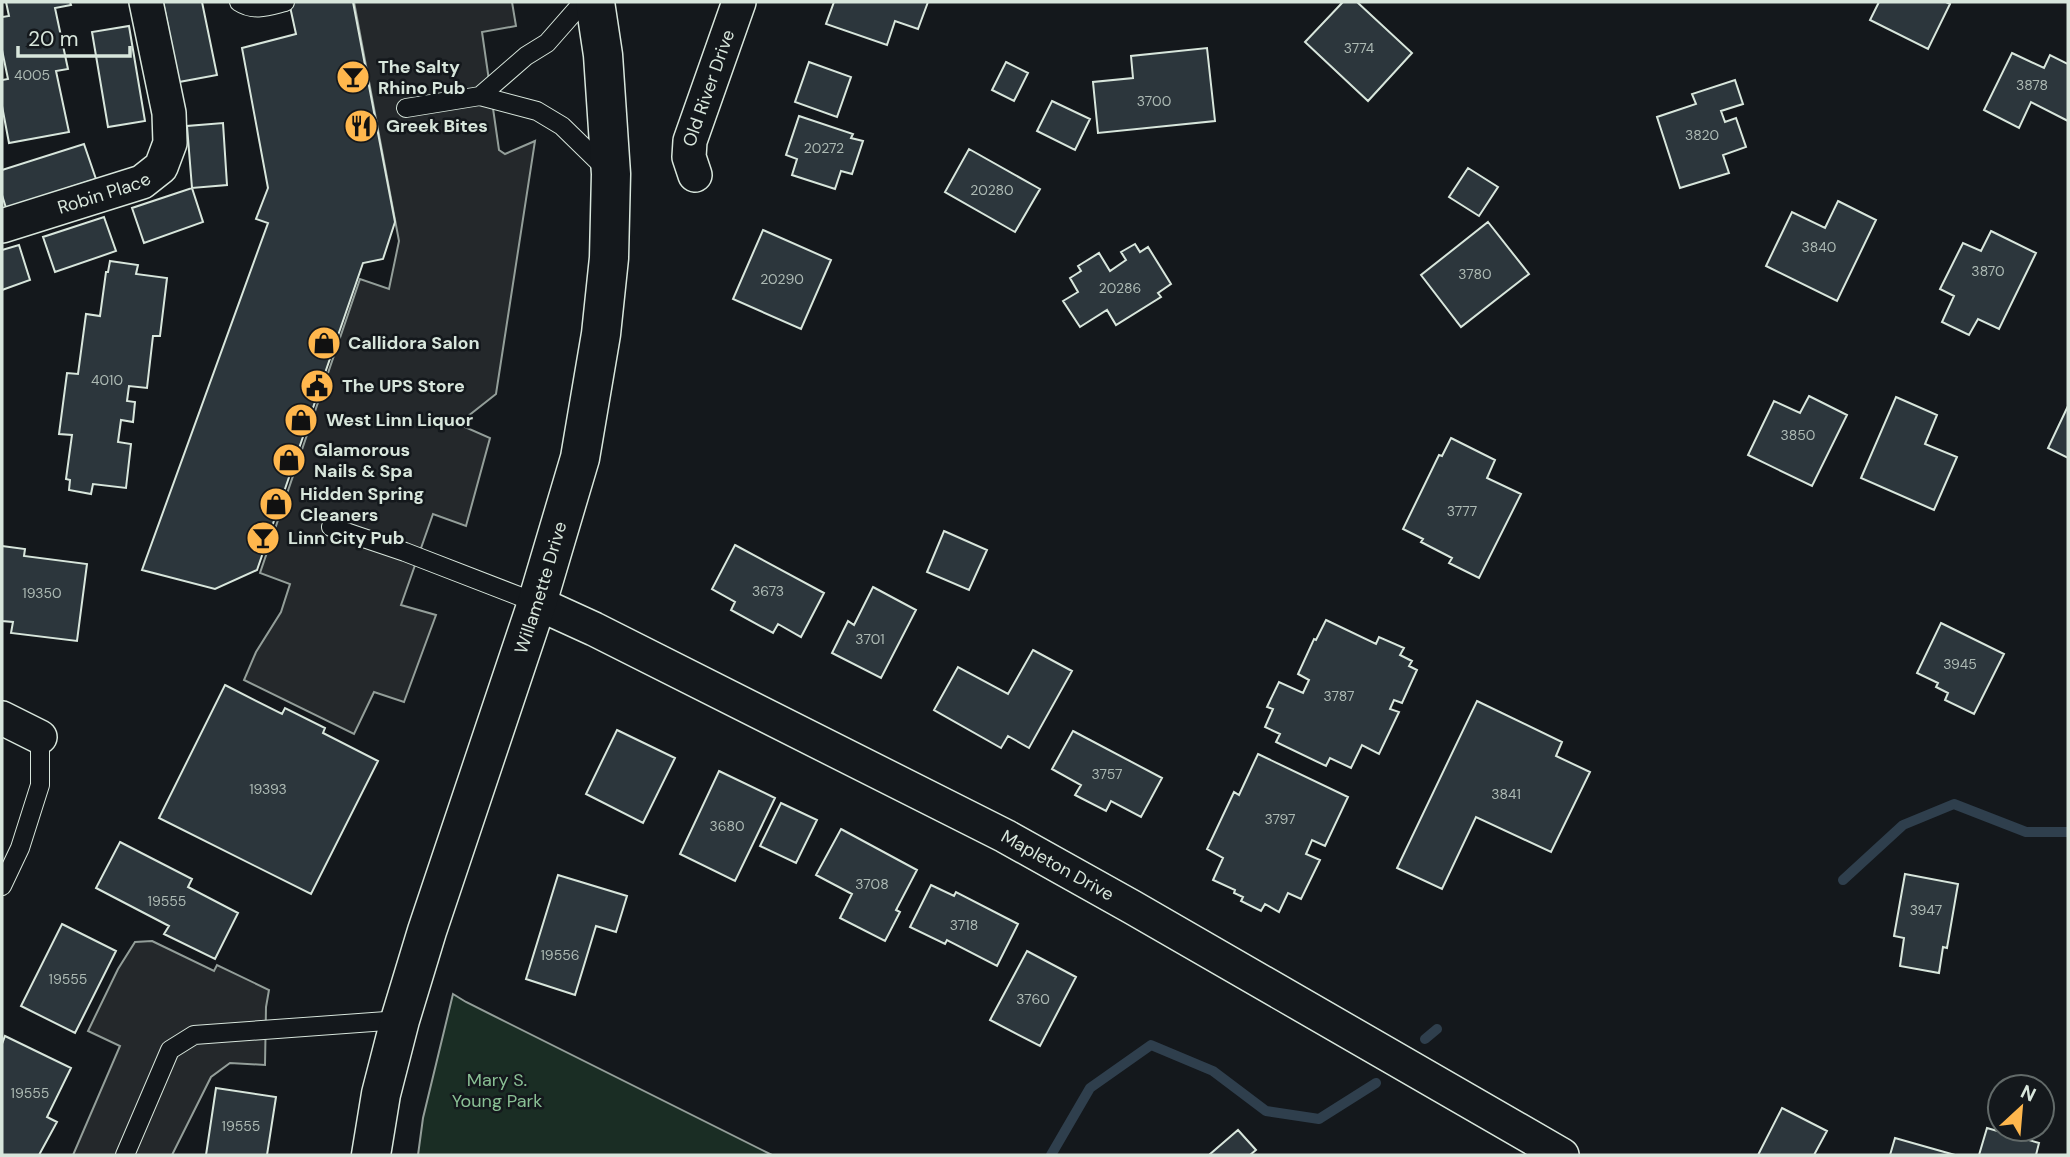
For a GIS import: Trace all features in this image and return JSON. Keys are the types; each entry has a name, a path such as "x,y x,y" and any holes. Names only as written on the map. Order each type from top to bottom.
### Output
{"main road":[{"name":"Willamette Drive","path":"371,1155 381,1094 400,1020 537,603 580,458 603,321 609,258 611,174 603,55 595,2"}],"street":[{"name":"Robin Place","path":"2,226 142,182 161,167 170,142 169,113 146,2"},
{"name":"Old River Drive","path":"695,174 689,157 690,141 739,2"},
{"name":"Mapleton Drive","path":"537,603 588,626 1005,836 1562,1155"},
{"path":"2,718 40,737"}],"lane":[{"path":"239,2 261,9 285,2"},
{"path":"480,96 547,43 583,2"},
{"path":"406,108 480,96 537,110 562,126 611,174"},
{"path":"331,527 405,552 537,603"},
{"path":"2,886 20,848 40,785 40,737"},
{"path":"125,1155 170,1050 194,1035 400,1020"}],"green space":[{"name":"Mary S. Young Park","path":"453,994 772,1155 418,1155 423,1118"}],"shaded area":[{"path":"354,2 512,2 516,26 482,32 499,150 505,154 535,141 496,394 458,424 490,438 466,526 433,514 401,605 436,615 404,702 374,692 354,734 244,680 256,652 281,612 290,584 260,573 360,279 389,289 399,241"},
{"path":"152,941 214,971 217,965 269,990 265,1065 230,1063 211,1077 172,1155 73,1155 120,1046 88,1031 118,969 135,942"}],"building":[{"path":"6,2 70,2 71,5 55,8 68,69 56,71 69,132 9,143 2,106 2,80 8,79 2,50 2,17 9,16"},
{"path":"163,2 202,2 217,75 179,82"},
{"path":"289,2 353,2 395,222 383,259 363,263 257,570 215,589 142,570 268,223 256,219 268,188 242,48 296,34"},
{"path":"834,2 928,2 918,29 895,21 887,45 826,24"},
{"path":"1340,2 1357,2 1412,53 1368,101 1305,42 1342,3"},
{"path":"1879,2 1950,4 1928,49 1870,20"},
{"path":"129,26 145,121 108,127 92,32"},
{"path":"1207,48 1215,121 1098,133 1093,82 1133,78 1131,56"},
{"path":"2012,53 2044,68 2050,55 2068,64 2068,121 2031,102 2019,128 1984,110"},
{"path":"809,62 851,77 837,117 795,102"},
{"path":"1006,62 1028,73 1014,101 992,90"},
{"path":"1735,80 1743,104 1721,111 1725,122 1736,118 1746,147 1723,155 1729,173 1680,188 1657,117 1696,104 1692,94"},
{"path":"1052,101 1090,119 1075,150 1037,131"},
{"path":"799,116 853,134 851,138 863,141 852,174 841,171 835,189 792,175 797,159 786,155"},
{"path":"223,123 227,185 192,188 187,126"},
{"path":"84,144 96,179 6,208 2,195 2,170"},
{"path":"969,149 1040,189 1015,232 945,192"},
{"path":"1468,168 1498,187 1479,216 1449,197"},
{"path":"192,188 203,222 144,243 132,208"},
{"path":"1838,201 1876,220 1837,301 1766,266 1792,212 1825,228"},
{"path":"104,217 116,251 55,272 43,237"},
{"path":"1488,222 1529,274 1461,327 1421,275"},
{"path":"763,230 831,260 801,329 733,299"},
{"path":"1991,231 2036,253 1999,329 1978,319 1969,335 1942,322 1954,296 1940,289 1963,243 1981,251"},
{"path":"1135,244 1140,252 1148,247 1171,284 1158,293 1161,297 1116,325 1107,310 1080,327 1063,301 1078,292 1070,278 1081,271 1078,266 1099,253 1110,271 1126,260 1121,252"},
{"path":"19,245 30,280 2,290 2,250"},
{"path":"110,261 138,265 136,274 167,278 160,336 153,336 147,388 129,386 127,401 135,402 133,422 121,420 118,442 131,444 126,488 93,484 91,494 69,490 70,480 66,479 72,435 59,434 67,373 78,374 86,314 100,316"},
{"path":"1809,396 1847,415 1812,486 1748,455 1774,401 1800,413"},
{"path":"1896,397 1937,415 1925,444 1957,457 1934,510 1861,478"},
{"path":"2068,406 2068,458 2048,448"},
{"path":"1451,438 1495,460 1487,478 1521,494 1479,578 1449,563 1452,558 1403,529 1439,455 1442,456"},
{"path":"944,531 987,550 969,590 927,572"},
{"path":"735,545 824,593 801,637 778,624 773,633 731,610 735,602 712,589"},
{"path":"2,546 25,549 24,556 87,564 77,641 11,633 13,622 2,621"},
{"path":"873,587 916,610 881,678 832,653 848,621 854,625"},
{"path":"1326,620 1376,644 1379,637 1404,648 1400,655 1412,661 1409,666 1417,670 1402,703 1394,700 1390,709 1399,712 1379,754 1362,745 1351,768 1330,758 1326,766 1276,742 1280,734 1265,727 1273,709 1267,707 1279,682 1303,693 1309,680 1298,674"},
{"path":"1941,623 2004,654 1974,714 1945,700 1948,693 1936,687 1938,683 1917,673"},
{"path":"1033,650 1072,671 1029,748 1008,736 1001,748 934,710 958,667 1008,694"},
{"path":"225,685 282,714 285,708 325,728 323,733 378,761 311,894 159,818"},
{"path":"1477,701 1562,742 1556,756 1590,772 1551,852 1476,817 1442,889 1397,868"},
{"path":"617,730 675,758 643,823 586,794"},
{"path":"1073,731 1162,778 1141,817 1111,801 1106,811 1075,795 1081,785 1052,769"},
{"path":"1258,754 1348,797 1325,846 1312,840 1306,854 1320,860 1301,899 1288,893 1279,912 1265,904 1261,911 1241,901 1243,897 1234,893 1235,890 1213,880 1223,858 1207,849 1234,792 1239,795"},
{"path":"719,771 775,798 735,881 680,854"},
{"path":"781,803 817,820 796,863 760,846"},
{"path":"841,829 917,870 896,910 900,912 885,941 840,918 852,894 816,875"},
{"path":"120,842 192,879 188,887 238,913 215,959 164,934 169,926 96,888"},
{"path":"1905,874 1958,884 1947,948 1943,947 1939,973 1900,966 1904,938 1894,936"},
{"path":"558,875 627,896 616,932 596,926 575,995 526,979"},
{"path":"931,885 954,896 956,892 1018,924 997,966 947,940 945,944 910,927"},
{"path":"62,924 116,951 75,1033 21,1006"},
{"path":"1027,951 1076,977 1040,1046 990,1020"},
{"path":"5,1036 71,1068 47,1117 57,1122 39,1155 2,1155 2,1044"},
{"path":"216,1088 276,1097 267,1155 206,1155"},
{"path":"1782,1108 1827,1131 1814,1155 1758,1155"},
{"path":"1238,1130 1256,1150 1250,1155 1209,1155"},
{"path":"1986,1131 1986,1143 2039,1143 2036,1155 1979,1155"},
{"path":"1895,1138 1955,1155 1890,1155"}],"waterway":[{"path":"1843,880 1903,825 1954,804 2026,832 2068,832"},
{"path":"1425,1039 1437,1029"},
{"path":"1051,1155 1090,1088 1151,1045 1213,1071 1266,1111 1319,1119 1376,1083"}],"place":[{"name":"The Salty Rhino Pub","path":"353,77"},
{"name":"Greek Bites","path":"361,126"},
{"name":"Callidora Salon","path":"324,343"},
{"name":"The UPS Store","path":"317,386"},
{"name":"West Linn Liquor","path":"301,420"},
{"name":"Glamorous Nails & Spa","path":"289,460"},
{"name":"Hidden Spring Cleaners","path":"276,504"},
{"name":"Linn City Pub","path":"263,538"}]}
